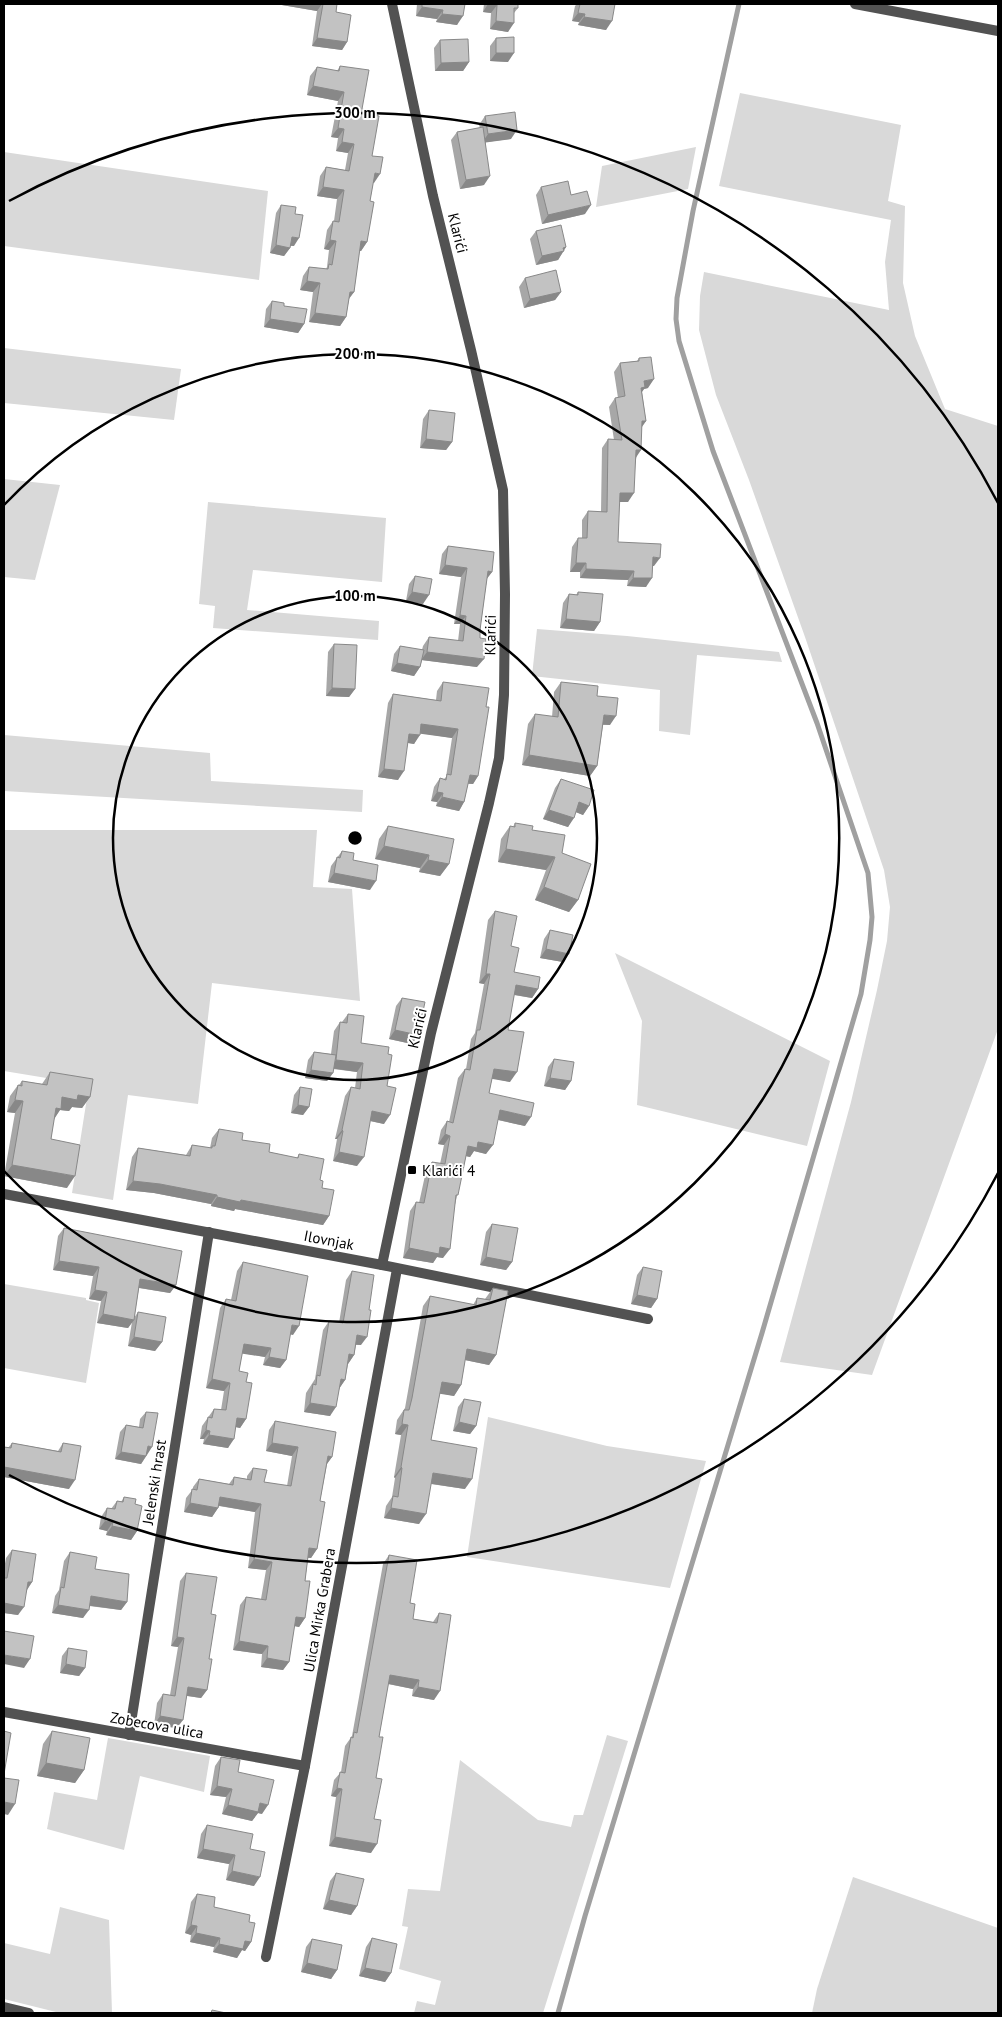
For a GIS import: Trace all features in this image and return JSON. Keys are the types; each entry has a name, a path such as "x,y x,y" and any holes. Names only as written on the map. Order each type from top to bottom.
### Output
{"street":[{"name":"Klarići","path":"382,1266 431,1033 490,803 498,758 504,695 505,603 503,490 433,196 392,4"},
{"path":"855,4 998,31"},
{"name":"Ilovnjak","path":"4,1194 209,1232 648,1319"},
{"name":"Jelenski hrast","path":"129,1736 209,1232"},
{"name":"Ulica Mirka Grabera","path":"266,1957 305,1766 397,1269"},
{"name":"Zobecova ulica","path":"4,1712 129,1736 305,1766"},
{"path":"4,2007 29,2013"}],"shaded area":[{"path":"740,93 901,125 888,201 905,206 903,283 915,336 945,409 998,426 998,1029 872,1375 780,1362 851,1102 877,990 887,941 890,907 884,870 805,637 749,480 716,395 699,330 700,296 704,272 889,310 885,262 891,220 719,186"},
{"path":"696,147 688,189 596,207 602,166"},
{"path":"4,152 268,191 259,280 4,246"},
{"path":"4,348 181,369 174,420 4,403"},
{"path":"4,479 60,485 35,580 4,577"},
{"path":"208,502 386,518 382,582 253,570 247,610 379,621 378,640 213,628 215,606 199,604"},
{"path":"537,629 627,636 779,652 782,662 697,655 690,735 659,731 660,690 532,676"},
{"path":"4,735 210,753 211,781 363,790 362,812 4,791"},
{"path":"4,830 317,830 313,887 352,889 360,1001 212,983 198,1104 128,1095 113,1200 72,1193 89,1085 4,1071"},
{"path":"615,953 830,1061 807,1146 637,1105 642,1021"},
{"path":"4,1284 86,1298 86,1300 99,1303 86,1383 4,1368"},
{"path":"488,1417 607,1446 706,1461 670,1588 467,1557"},
{"path":"607,1735 628,1741 543,2013 414,2013 417,2001 435,2005 441,1981 399,1969 408,1927 402,1926 408,1889 440,1891 460,1760 538,1820 571,1827 574,1815 583,1815"},
{"path":"108,1738 210,1756 204,1792 140,1776 124,1850 47,1829 54,1792 97,1800"},
{"path":"853,1877 998,1928 998,2013 812,2013 817,1989"},
{"path":"60,1907 109,1920 112,2013 60,2013 4,1999 4,1943 50,1954"}],"building":[{"path":"323,4 337,4 336,12 351,15 347,42 317,38"},
{"path":"422,4 465,4 463,16 442,14 443,10 422,7"},
{"path":"492,4 518,4 518,8 514,8 514,23 496,21 497,5"},
{"path":"580,4 615,4 612,21 584,17 585,14 578,13"},
{"path":"514,37 514,53 496,53 496,38"},
{"path":"468,39 469,62 441,63 440,40"},
{"path":"340,66 369,70 362,109 370,110 369,114 379,116 372,156 383,157 380,174 375,173 370,201 374,202 367,242 361,241 354,292 350,292 346,317 315,313 320,283 307,281 309,267 328,269 329,264 332,265 336,241 330,240 333,221 339,222 344,190 323,187 326,167 349,171 354,144 342,142 344,129 338,128 344,92 313,86 317,67 339,71"},
{"path":"515,112 517,130 488,134 485,116"},
{"path":"483,127 490,176 466,180 457,132"},
{"path":"568,181 571,195 587,191 591,205 548,215 541,187"},
{"path":"281,205 296,207 295,214 303,215 299,238 292,237 290,248 276,245"},
{"path":"561,225 566,247 563,248 564,251 542,256 536,231"},
{"path":"556,270 561,292 530,299 525,278"},
{"path":"272,301 284,303 284,306 307,309 304,324 270,319"},
{"path":"651,357 654,379 644,381 645,387 641,388 646,421 642,421 641,450 636,450 634,493 620,493 618,542 661,544 660,558 653,557 652,578 633,578 634,571 586,569 586,563 576,563 578,538 587,538 588,511 607,512 608,439 622,440 615,398 625,396 620,363 639,361 639,358"},
{"path":"429,410 455,413 452,442 426,439"},
{"path":"448,546 494,552 492,572 488,571 480,630 480,638 486,639 484,659 427,652 429,637 463,641 466,616 460,615 467,568 445,565"},
{"path":"415,576 432,579 429,595 412,592"},
{"path":"578,592 603,594 600,622 566,619 569,594 578,595"},
{"path":"334,644 357,645 355,689 332,688"},
{"path":"400,646 424,650 420,667 397,663"},
{"path":"443,682 489,688 486,707 489,707 478,776 470,775 464,802 442,797 443,793 437,792 440,778 446,780 447,774 451,775 458,729 421,724 420,735 409,734 404,771 384,769 393,694 441,701"},
{"path":"561,682 598,686 597,696 618,698 616,716 604,715 597,766 529,755 535,714 558,717"},
{"path":"561,779 594,790 589,806 579,802 574,818 549,810"},
{"path":"515,823 533,826 532,830 565,835 562,853 591,864 578,900 544,887 555,857 506,849 510,826 515,827"},
{"path":"388,826 454,839 449,864 428,860 429,855 384,846"},
{"path":"342,851 354,853 353,860 378,865 376,881 334,873 337,857 340,858"},
{"path":"495,911 517,916 511,946 519,948 514,972 540,977 538,989 516,985 508,1030 524,1032 517,1072 494,1069 489,1093 534,1103 531,1117 500,1110 493,1145 478,1142 477,1148 468,1146 458,1195 456,1195 450,1249 440,1247 439,1254 409,1248 416,1202 424,1203 432,1162 445,1164 450,1136 445,1134 447,1121 453,1123 465,1069 470,1070 477,1030 480,1030 490,974 486,974"},
{"path":"550,930 573,935 569,954 546,949"},
{"path":"402,998 425,1002 418,1035 395,1030"},
{"path":"348,1014 364,1016 361,1043 389,1047 388,1054 392,1055 387,1086 396,1088 390,1115 372,1111 364,1157 339,1152 351,1087 360,1089 363,1063 336,1060 340,1022 347,1023"},
{"path":"314,1052 336,1055 333,1073 311,1070"},
{"path":"554,1059 574,1062 571,1081 550,1078"},
{"path":"50,1072 93,1079 90,1097 78,1095 77,1100 62,1097 61,1109 56,1108 51,1139 80,1145 75,1176 12,1165 23,1101 15,1100 18,1085 22,1086 22,1081 47,1085"},
{"path":"300,1087 312,1089 309,1107 298,1105"},
{"path":"219,1129 243,1133 242,1140 270,1144 269,1152 298,1158 299,1154 324,1159 320,1180 323,1181 322,1188 334,1190 329,1216 241,1200 240,1202 217,1197 217,1195 133,1181 138,1148 190,1156 192,1145 212,1148 212,1146 215,1146"},
{"path":"492,1224 518,1228 512,1262 486,1257"},
{"path":"64,1228 182,1251 176,1285 140,1279 134,1320 103,1314 107,1292 95,1290 99,1267 59,1261"},
{"path":"243,1262 308,1276 299,1326 292,1325 286,1360 269,1357 271,1348 244,1344 239,1371 248,1373 246,1382 252,1383 246,1419 237,1418 234,1439 209,1435 210,1431 206,1430 208,1417 212,1418 214,1409 226,1410 230,1383 212,1379 226,1299 236,1301"},
{"path":"643,1267 662,1271 657,1299 637,1295"},
{"path":"352,1271 374,1275 367,1337 357,1335 354,1355 349,1354 345,1380 341,1379 336,1407 310,1403 313,1384 316,1385 317,1375 320,1376 329,1321 343,1323"},
{"path":"493,1288 508,1291 496,1355 467,1349 461,1385 442,1382 431,1440 477,1448 472,1479 433,1473 426,1514 391,1508 393,1496 398,1497 408,1425 402,1424 404,1410 409,1410 412,1398 430,1296 476,1305 477,1298 490,1300"},
{"path":"138,1312 166,1317 162,1342 134,1337"},
{"path":"464,1399 481,1402 476,1426 459,1422"},
{"path":"146,1412 158,1413 152,1447 148,1446 146,1456 121,1452 126,1425 143,1428"},
{"path":"275,1421 336,1432 332,1457 328,1456 320,1501 325,1502 317,1549 309,1548 305,1581 310,1581 305,1618 296,1617 289,1662 267,1658 268,1646 239,1641 246,1597 266,1600 272,1562 254,1559 261,1504 220,1497 218,1508 190,1503 192,1489 197,1490 199,1479 233,1485 234,1477 251,1480 253,1468 267,1470 264,1482 291,1486 298,1447 272,1443"},
{"path":"12,1443 61,1452 63,1443 81,1446 75,1480 4,1467 4,1447 11,1448"},
{"path":"124,1497 136,1499 135,1504 142,1506 137,1531 112,1526 113,1522 105,1521 107,1508 115,1509 117,1501 123,1502"},
{"path":"12,1550 36,1554 32,1582 28,1582 24,1607 4,1603 4,1578 7,1578"},
{"path":"70,1552 97,1557 95,1569 129,1574 127,1602 91,1596 89,1610 58,1605 61,1587 64,1588"},
{"path":"389,1555 417,1560 410,1603 415,1604 413,1619 437,1623 439,1613 451,1615 440,1691 418,1687 419,1680 390,1675 379,1737 383,1737 376,1778 382,1779 374,1819 381,1820 377,1844 335,1837 342,1789 337,1788 340,1772 345,1773 351,1737 353,1738 354,1732 357,1733"},
{"path":"186,1573 217,1577 211,1614 216,1615 209,1659 212,1659 207,1690 188,1687 183,1720 160,1716 163,1694 175,1696 184,1638 177,1637"},
{"path":"4,1631 34,1636 30,1659 4,1655"},
{"path":"68,1648 87,1651 85,1668 66,1664"},
{"path":"4,1731 11,1733 4,1774"},
{"path":"52,1731 90,1738 84,1770 46,1763"},
{"path":"221,1757 240,1760 238,1772 274,1780 268,1805 260,1803 258,1812 228,1805 232,1789 217,1786"},
{"path":"4,1778 19,1780 15,1804 4,1802"},
{"path":"207,1825 253,1834 250,1849 265,1852 260,1877 232,1871 235,1855 203,1849"},
{"path":"336,1873 364,1879 357,1906 329,1900"},
{"path":"197,1894 215,1897 214,1907 250,1915 249,1922 255,1923 251,1942 245,1941 243,1949 219,1944 220,1938 196,1933 197,1926 191,1925"},
{"path":"372,1938 397,1944 391,1973 365,1968"},
{"path":"312,1939 342,1945 337,1970 307,1963"},
{"path":"212,2010 226,2013 211,2013"}],"waterway":[{"path":"558,2013 585,1916 762,1333 861,994 870,940 872,917 868,873 817,723 713,451 679,341 676,319 677,298 693,211 739,4"}],"place":[{"name":"Klarići 4","path":"412,1170"}]}
